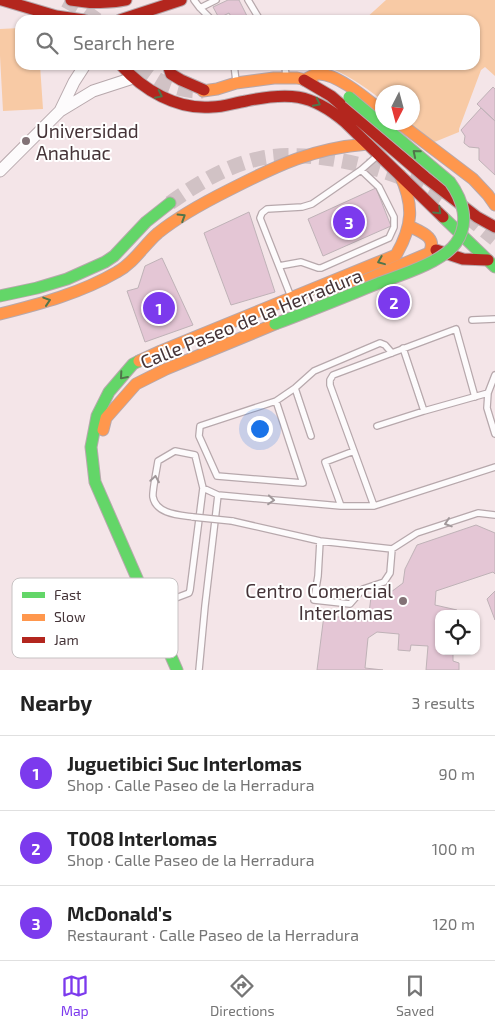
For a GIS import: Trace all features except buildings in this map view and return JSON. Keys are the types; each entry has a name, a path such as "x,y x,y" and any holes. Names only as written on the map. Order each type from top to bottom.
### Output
{"main road":[{"path":"2,0 53,15"},
{"path":"71,0 105,3 126,0"},
{"path":"136,15 176,2"},
{"path":"165,15 176,2"},
{"path":"126,70 133,78 161,96 179,103 199,107 217,107 279,96 302,97 321,105 337,116 368,144 492,263"},
{"path":"171,70 181,80 203,91 264,79 286,78 304,80 331,96 425,177 477,217 495,227"},
{"path":"304,80 317,74 324,75 354,88 375,105"},
{"name":"Calle Paseo de la Herradura","path":"148,578 101,472 99,448 106,418 136,384 166,369 255,332 414,270 443,256 450,250 456,244 463,227 464,211 460,195 450,182 340,90 319,82 304,80"},
{"path":"408,130 472,179 495,205"},
{"path":"0,314 90,287 124,268 157,234 213,198 282,163 325,149 368,144"},
{"name":"Calle Paseo de la Herradura","path":"137,578 95,482 91,447 97,416 109,392 133,364 161,350 396,255 404,242 410,216 409,200 400,174"},
{"path":"0,296 37,288 84,272 105,262 114,256 146,222 170,202"},
{"path":"255,332 265,323 429,253 433,243 429,237 409,226"},
{"path":"432,249 463,259 492,263"},
{"name":"Calle Paseo de la Herradura","path":"178,646 188,670"},
{"name":"Calle Paseo de la Herradura","path":"172,658 177,670"}],"street":[{"path":"60,111 82,70"},
{"path":"0,171 60,111 93,91 133,78"}],"lane":[{"path":"194,0 207,15"},
{"path":"200,8 216,0"},
{"path":"248,0 257,15"},
{"path":"235,70 236,83"},
{"path":"285,70 286,78"},
{"path":"291,298 260,218 262,213 267,209 302,208 312,204 379,155"},
{"path":"279,266 301,262 322,268 389,238 394,228 394,217 379,187 361,170"},
{"path":"472,320 495,319"},
{"path":"374,506 330,385 333,375 456,329 475,397"},
{"path":"276,401 303,483 217,476 199,436 200,426 276,401 295,388 314,371 380,344 385,344 392,352"},
{"path":"403,348 424,411"},
{"path":"495,375 488,393 487,408 495,434"},
{"path":"295,388 311,436"},
{"path":"377,426 488,393"},
{"path":"178,597 189,593 190,590 203,488 195,455 174,451 158,461 153,497 159,508 170,514 193,517 232,521 320,541 392,549 417,533 478,513 495,515"},
{"path":"341,506 325,462 354,451"},
{"path":"203,488 218,495 341,506 374,506 495,467"},
{"path":"199,670 218,495"},
{"path":"320,541 318,576 314,600 350,604 364,589 384,582 390,573 392,549"}],"shaded area":[{"path":"386,0 495,0 495,76 485,67 481,70 459,132 432,143 417,130 420,130 420,85 375,85 375,95 361,84 335,70 480,70 480,15 370,15"},
{"path":"15,28 15,70 40,70 43,109 3,111 0,29"}],"tunnel":[{"path":"65,0 90,15"},
{"path":"145,70 168,85 185,90 203,91"},
{"path":"170,203 202,182 237,165 262,158 283,156 307,156 358,164 407,180 447,201"},
{"path":"467,216 495,239"}],"traffic: fast":[{"path":"275,324 432,262 450,250 456,243 463,228 464,220 461,204 450,182 349,97"},
{"path":"0,296 67,279 105,262 114,256 146,222 170,203"},
{"path":"443,217 495,267"},
{"path":"137,578 95,482 91,447 97,416 109,392 133,364 139,361"},
{"path":"172,658 177,670"}],"traffic: slow":[{"path":"304,80 313,75 326,75 343,82 375,106"},
{"path":"203,91 236,83 274,78 297,78 312,81"},
{"path":"409,130 473,179 495,205"},
{"path":"0,314 60,297 89,286 117,272 129,264 158,233 175,221 211,199 264,173 296,159 330,149 368,144"},
{"path":"139,361 396,255 406,234 410,215 408,196 400,175"},
{"path":"323,298 429,253 431,247 430,239 409,226"},
{"path":"103,430 106,418 136,384 166,369 275,324"}],"traffic: jam":[{"path":"2,0 53,15"},
{"path":"71,0 99,3 126,0"},
{"path":"135,15 181,0"},
{"path":"126,70 150,90 174,102 186,105 216,107 274,96 298,97 321,105 345,122 443,217"},
{"path":"170,70 171,74 181,80 204,90"},
{"path":"304,80 331,96 425,177 477,217 495,227"},
{"path":"436,250 463,259 488,260"}],"place":[{"name":"Universidad Anahuac","path":"26,141"},
{"name":"McDonald's","path":"349,222"},
{"name":"T008 Interlomas","path":"394,302"},
{"name":"Juguetibici Suc Interlomas","path":"159,308"},
{"name":"Centro Comercial Interlomas","path":"403,601"}]}
